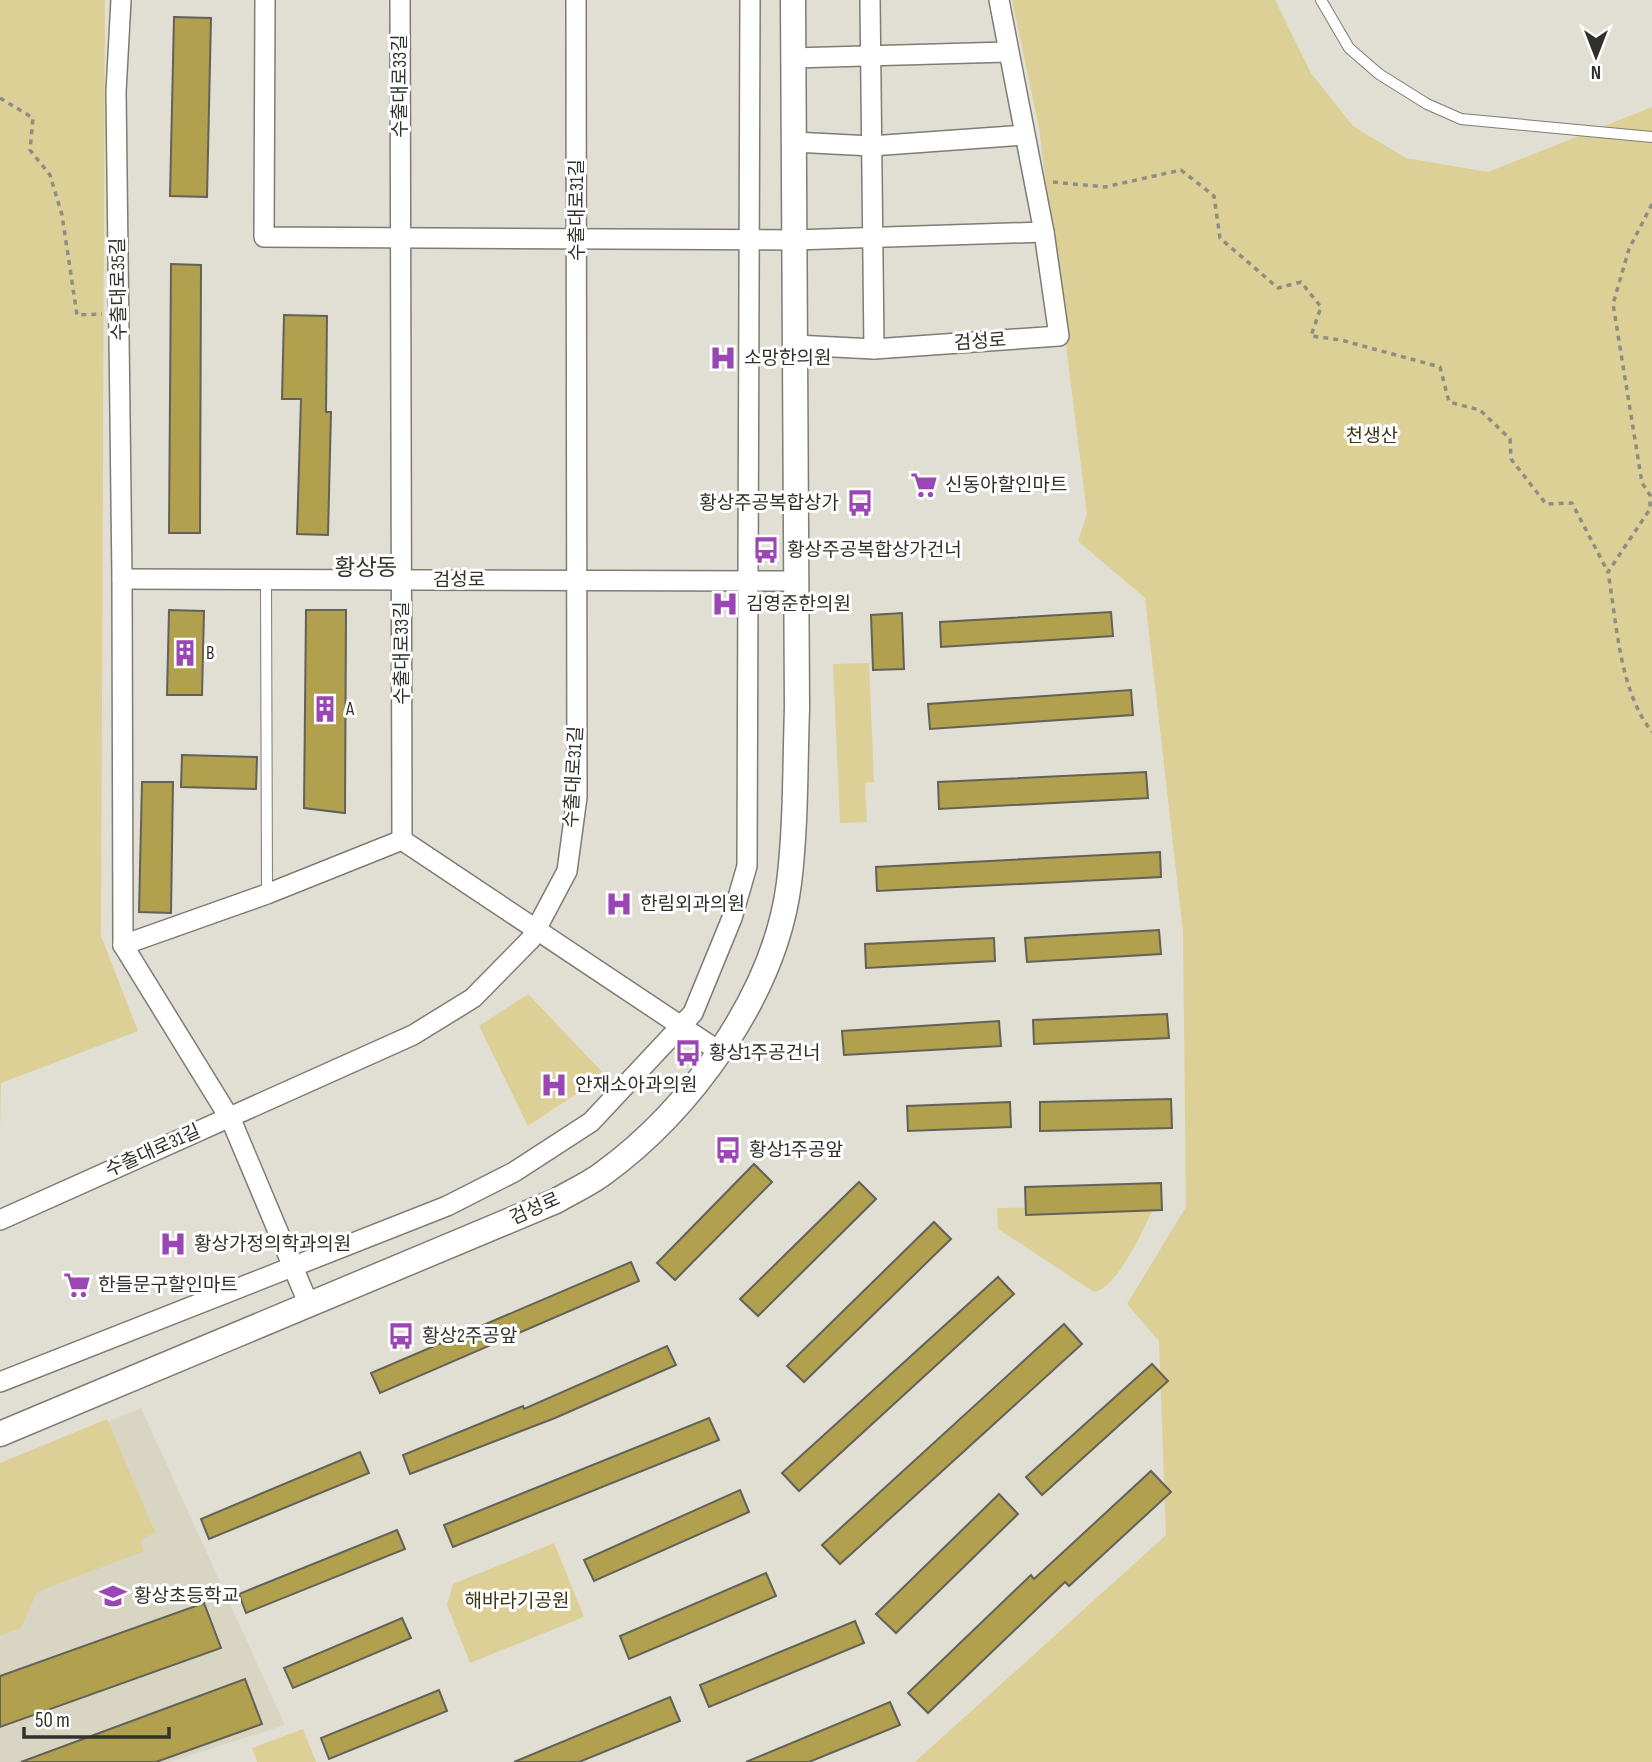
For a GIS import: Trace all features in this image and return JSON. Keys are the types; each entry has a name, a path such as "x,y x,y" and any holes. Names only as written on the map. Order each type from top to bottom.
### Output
{"street":[{"name":"수출대로35길","path":"121,0 116,92 120,310 123,945"},
{"path":"265,0 264,237 794,240 1044,232"},
{"name":"수출대로33길","path":"400,0 402,840"},
{"name":"수출대로31길","path":"0,1220 413,1035 473,998 531,939 567,871 577,797 576,0"},
{"path":"0,1382 447,1206 514,1172 591,1122 693,1013 710,979 747,866 747,240 750,0"},
{"name":"검성로","path":"0,1434 556,1201 600,1176 639,1144 720,1052 748,1007 777,939 789,884 797,708 793,0"},
{"path":"870,0 874,349"},
{"name":"검성로","path":"795,345 874,349 1059,336 1044,232 999,0"},
{"path":"793,58 1007,52"},
{"path":"794,142 871,146 1024,135"},
{"name":"검성로","path":"122,579 796,581"},
{"path":"309,1305 229,1117 123,945 267,894 402,840 720,1052"}],"lane":[{"path":"1321,0 1349,48 1379,74 1427,104 1461,118 1652,137"},
{"path":"265,579 267,894"}],"path":[{"path":"0,97 33,118 30,150 50,175 62,215 78,315 90,317 120,310"},
{"path":"1034,180 1105,187 1181,170 1214,196 1220,239 1278,288 1301,282 1321,307 1311,336 1341,340 1440,367 1449,402 1480,410 1510,439 1511,458 1546,504 1572,503 1608,572 1624,663 1639,715 1652,732"},
{"path":"1608,572 1650,509 1650,495 1642,483 1614,304 1629,250 1652,204"}],"shaded area":[{"name":"황상초등학교","path":"141,1408 285,1725 169,1762 0,1762 0,1467"}],"green space":[{"path":"0,0 105,0 101,936 138,1031 1,1083 0,1130"},
{"name":"천생산","path":"1012,0 1275,0 1311,73 1353,126 1406,158 1488,172 1652,107 1652,1762 915,1762 1166,1535 1159,1341 1127,1304 1186,1207 1183,932 1145,598 1078,541 1087,514 1039,128"},
{"path":"869,663 874,782 865,783 867,822 840,823 833,664"},
{"path":"528,994 605,1075 528,1126 479,1026"},
{"path":"1155,1205 1121,1268 1103,1288 1094,1292 998,1229 997,1208"},
{"path":"107,1419 155,1532 140,1541 144,1551 37,1592 21,1628 0,1636 0,1463"},
{"name":"해바라기공원","path":"554,1543 584,1617 470,1663 447,1605 453,1584"},
{"path":"303,1729 316,1762 257,1762 252,1748"}],"building":[{"path":"174,17 211,18 207,197 170,196"},
{"path":"171,264 201,265 200,533 169,533"},
{"path":"284,315 327,316 326,412 331,412 328,535 297,534 301,399 282,399"},
{"name":"B","path":"169,610 204,611 202,695 167,695"},
{"name":"A","path":"306,610 346,610 345,813 304,808"},
{"path":"1111,612 1113,636 941,647 940,622"},
{"path":"902,613 904,669 873,670 871,615"},
{"path":"1131,690 1133,715 930,729 928,704"},
{"path":"182,755 257,757 256,789 181,787"},
{"path":"1146,772 1148,798 939,809 938,782"},
{"path":"142,782 173,782 171,913 139,912"},
{"path":"1160,852 1161,877 877,891 876,867"},
{"path":"1159,930 1161,954 1027,962 1025,938"},
{"path":"994,938 995,961 866,968 865,944"},
{"path":"1167,1014 1169,1038 1034,1044 1033,1020"},
{"path":"999,1021 1001,1046 844,1055 842,1031"},
{"path":"1171,1099 1172,1128 1040,1131 1040,1102"},
{"path":"1010,1102 1011,1127 908,1131 907,1106"},
{"path":"754,1164 772,1182 675,1280 657,1263"},
{"path":"859,1182 876,1199 758,1316 740,1299"},
{"path":"1161,1183 1162,1210 1026,1215 1025,1187"},
{"path":"934,1222 951,1239 804,1382 787,1366"},
{"path":"631,1262 639,1281 380,1393 371,1373"},
{"path":"998,1277 1014,1294 799,1491 782,1473"},
{"path":"1064,1324 1082,1344 840,1564 822,1545"},
{"path":"667,1346 676,1365 555,1418 410,1474 403,1455 523,1406 524,1409"},
{"path":"1152,1364 1168,1381 1042,1495 1026,1477"},
{"path":"709,1418 719,1440 453,1547 444,1525"},
{"path":"360,1452 369,1473 209,1539 201,1519"},
{"path":"1151,1471 1171,1492 1069,1586 1065,1582 928,1713 908,1693 1031,1575 1034,1579"},
{"path":"740,1490 749,1512 594,1581 584,1560"},
{"path":"999,1494 1018,1514 896,1633 876,1614"},
{"path":"397,1530 405,1549 246,1613 239,1594"},
{"path":"766,1573 776,1596 629,1659 620,1636"},
{"path":"204,1603 221,1648 0,1727 0,1676"},
{"path":"402,1618 411,1638 293,1688 284,1668"},
{"path":"855,1621 864,1643 709,1707 700,1685"},
{"path":"245,1679 262,1724 156,1762 21,1762"},
{"path":"439,1690 447,1711 329,1759 321,1738"},
{"path":"670,1697 680,1721 579,1762 514,1762"},
{"path":"890,1702 900,1725 809,1762 746,1762"}],"place":[{"name":"소망한의원","path":"723,358"},
{"name":"신동아할인마트","path":"924,485"},
{"name":"황상주공복합상가","path":"860,503"},
{"name":"황상주공복합상가건너","path":"766,550"},
{"name":"김영준한의원","path":"725,604"},
{"name":"B","path":"185,653"},
{"name":"A","path":"325,709"},
{"name":"한림외과의원","path":"619,904"},
{"name":"황상1주공건너","path":"688,1053"},
{"name":"안재소아과의원","path":"554,1085"},
{"name":"황상1주공앞","path":"728,1150"},
{"name":"황상가정의학과의원","path":"173,1244"},
{"name":"한들문구할인마트","path":"77,1285"},
{"name":"황상2주공앞","path":"401,1336"},
{"name":"황상초등학교","path":"113,1596"}],"district":[{"name":"황상동","path":"366,568"}]}
